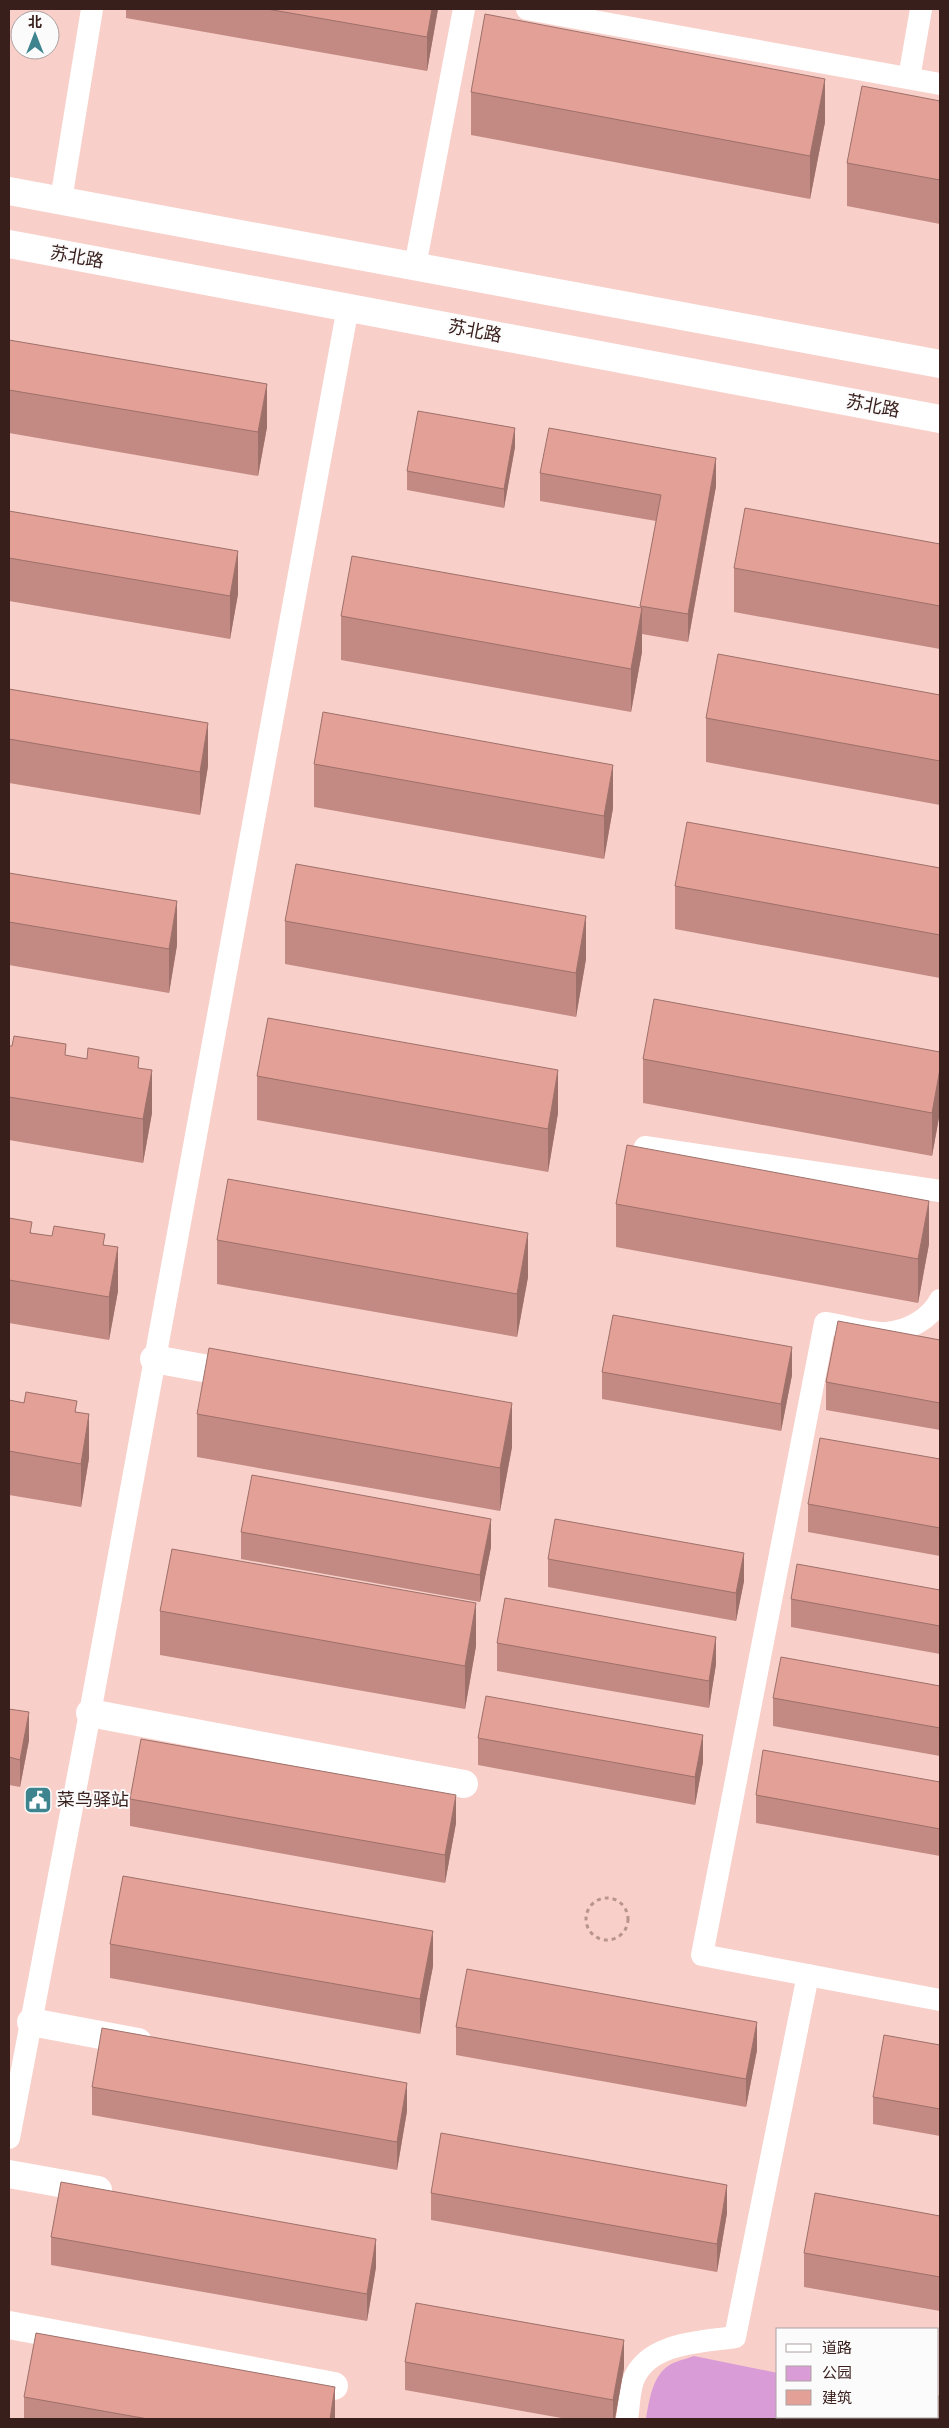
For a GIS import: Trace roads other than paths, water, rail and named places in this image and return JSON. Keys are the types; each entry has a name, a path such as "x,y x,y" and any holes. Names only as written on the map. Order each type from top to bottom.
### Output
{"main road":[{"path":"9,191 940,364"},
{"name":"苏北路","path":"9,244 940,419"},
{"path":"154,1358 270,1380"},
{"path":"90,1713 464,1784"},
{"path":"31,2022 166,2047"},
{"path":"9,2174 126,2196"},
{"path":"9,2325 334,2386"}],"lane":[{"path":"60,200 92,9"},
{"path":"415,266 464,9"},
{"path":"527,9 940,84"},
{"path":"909,78 921,9"},
{"path":"9,2138 90,1713 348,307"},
{"path":"645,1147 940,1191"},
{"path":"940,1300 935,1310 916,1325 886,1333 825,1323 702,1956 940,2000"},
{"path":"627,2419 634,2380 650,2357 679,2344 735,2338 808,1975"}],"place":[{"name":"菜鸟驿站","path":"38,1800"}]}
